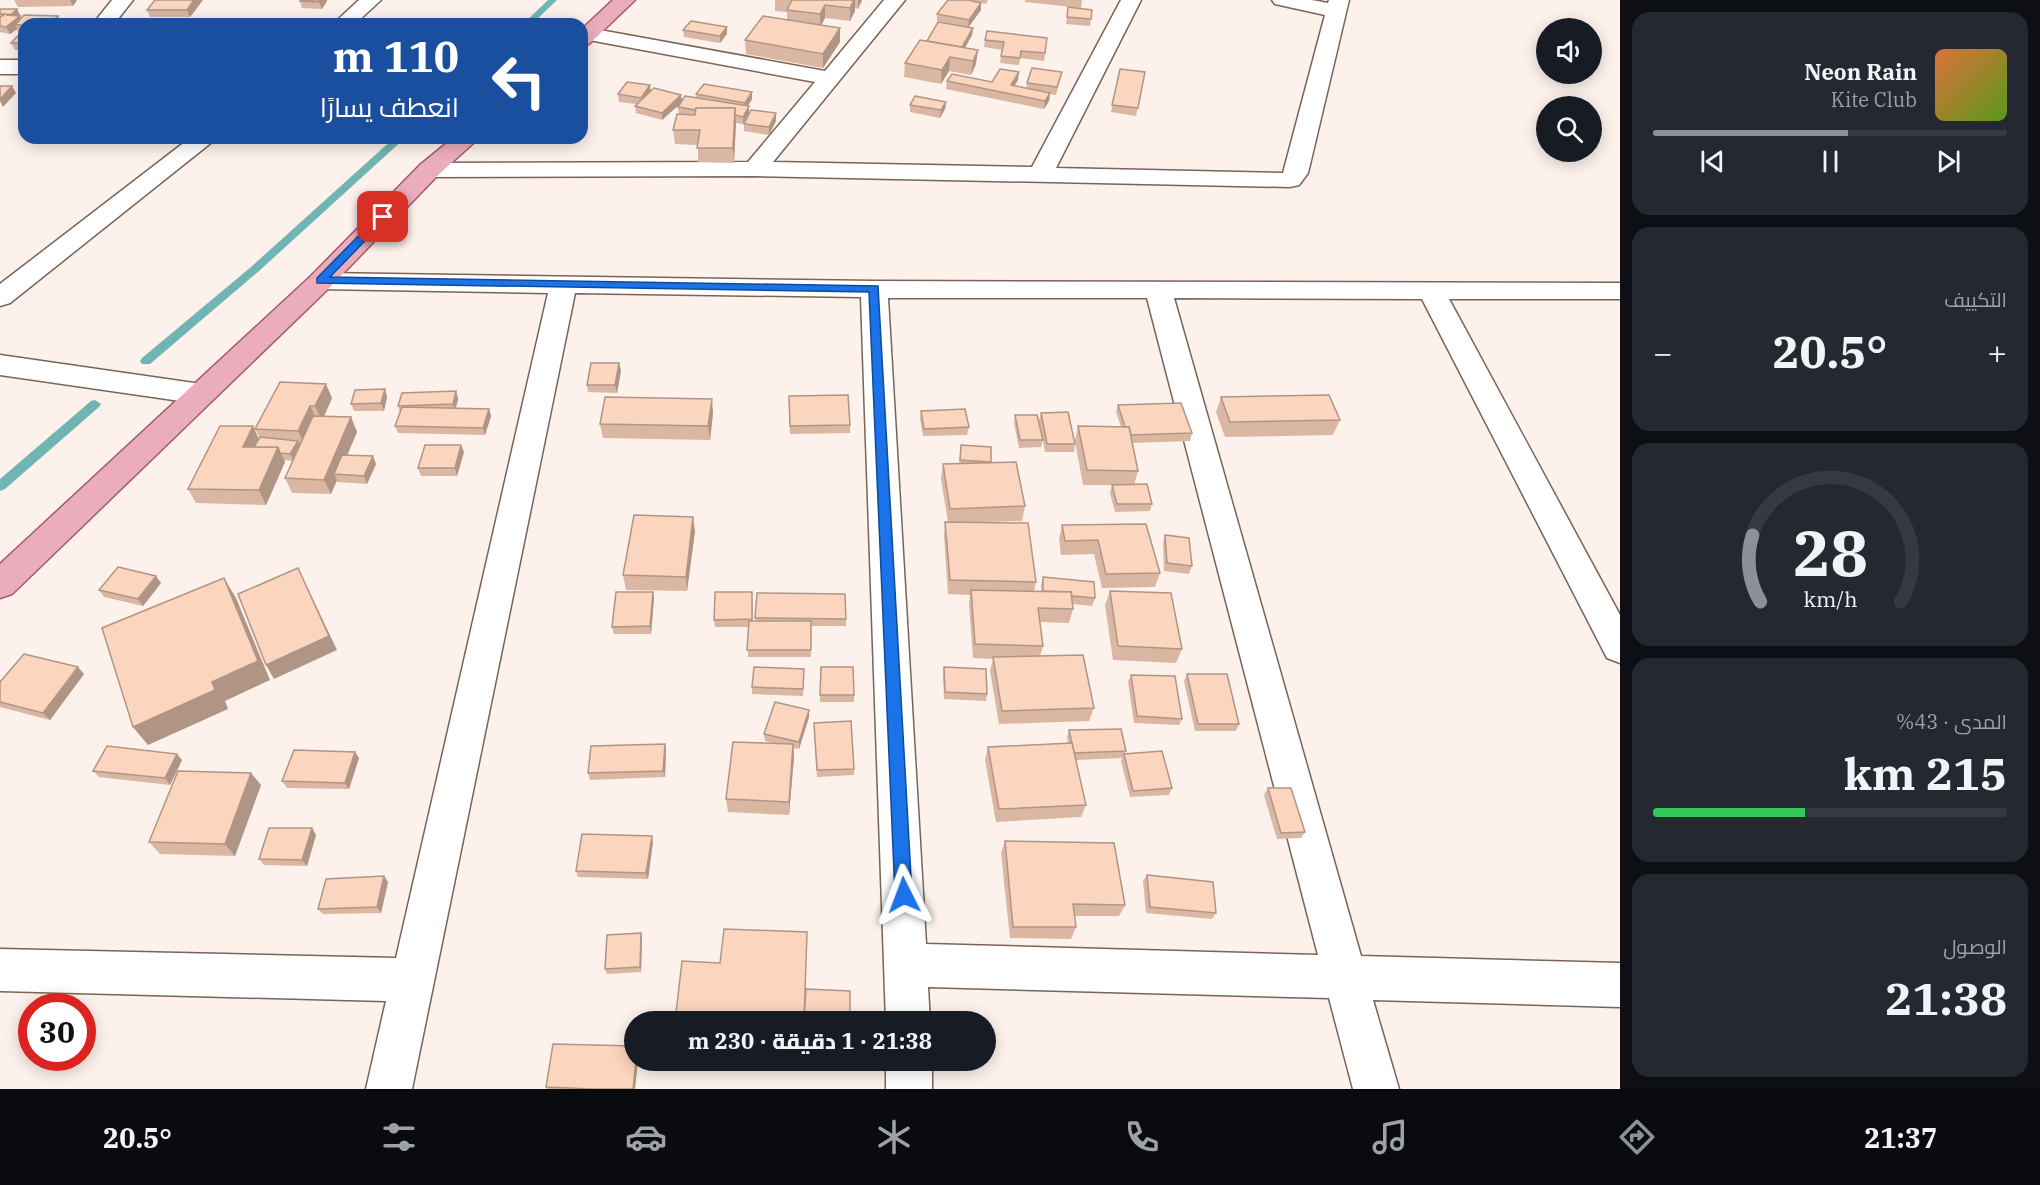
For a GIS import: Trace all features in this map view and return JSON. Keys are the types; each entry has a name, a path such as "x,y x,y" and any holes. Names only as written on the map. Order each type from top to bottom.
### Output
{"main road":[{"path":"588,35 625,0"},
{"path":"0,585 321,280 429,170 459,144"}],"street":[{"path":"108,18 123,0"},
{"path":"350,18 371,0"},
{"path":"755,169 832,79 895,0"},
{"path":"1041,174 1131,0"},
{"path":"429,170 755,169 1290,180 1296,173 1338,6 1282,0"},
{"path":"588,37 832,79"},
{"path":"0,67 18,67"},
{"path":"0,297 197,144"},
{"path":"321,280 874,289 1620,291"},
{"path":"389,1089 563,285"},
{"path":"874,289 908,1011"},
{"path":"1158,290 1376,1089"},
{"path":"1432,292 1620,648"},
{"path":"0,365 201,394"},
{"path":"907,965 1620,986"},
{"path":"0,970 412,980"},
{"path":"909,1071 909,1089"}],"building":[{"path":"155,0 194,0 187,10 147,10"},
{"path":"301,0 320,0 319,2"},
{"path":"792,0 854,0 850,8 825,5 820,14 787,10"},
{"path":"948,0 968,0 981,3 969,20 937,14"},
{"path":"1068,7 1092,10 1091,19 1067,17"},
{"path":"0,9 17,9 12,14 6,15 20,16 6,27 0,26 0,17 5,14 0,14"},
{"path":"24,15 58,16 56,18 21,18"},
{"path":"763,16 840,28 823,54 745,40"},
{"path":"691,21 727,27 720,36 683,30"},
{"path":"938,22 973,28 962,47 927,41"},
{"path":"987,31 1047,38 1045,53 1021,51 1020,58 1001,56 1004,42 985,40"},
{"path":"18,36 18,43 11,43"},
{"path":"920,40 978,50 973,61 950,57 942,70 905,63"},
{"path":"1032,68 1062,72 1057,87 1027,83"},
{"path":"1000,69 1019,72 1011,85 1050,93 1045,101 947,81 952,74 992,82"},
{"path":"1120,69 1145,72 1138,108 1112,105"},
{"path":"627,82 650,85 641,98 618,94"},
{"path":"704,84 752,92 745,103 696,94"},
{"path":"0,86 12,86 0,99"},
{"path":"654,88 681,95 662,113 635,106"},
{"path":"685,96 749,106 743,117 735,115 735,108 696,108 696,110 678,107"},
{"path":"915,96 946,102 941,110 910,105"},
{"path":"696,108 735,108 733,148 697,148 700,130 673,130 677,114 695,115"},
{"path":"751,110 776,113 769,127 744,124"},
{"path":"591,363 619,363 615,385 587,385"},
{"path":"280,382 326,384 315,406 310,406 298,431 255,429"},
{"path":"385,389 381,403 351,404 355,390"},
{"path":"456,391 453,404 398,406 402,393"},
{"path":"848,395 850,425 790,426 789,396"},
{"path":"1329,395 1340,420 1230,422 1221,397"},
{"path":"605,397 712,399 708,426 600,424"},
{"path":"1181,403 1192,433 1131,435 1129,427 1125,427 1118,405"},
{"path":"402,407 489,409 483,428 395,426"},
{"path":"965,409 969,427 924,429 921,411"},
{"path":"1068,412 1075,444 1047,444 1041,413"},
{"path":"1015,415 1037,415 1043,440 1020,440"},
{"path":"313,416 351,417 324,480 285,478"},
{"path":"220,426 253,426 243,447 278,447 259,490 188,489"},
{"path":"1078,426 1129,427 1138,471 1087,470"},
{"path":"260,437 298,441 290,454 280,453 278,447 254,447"},
{"path":"425,445 461,445 455,468 418,468"},
{"path":"961,445 991,447 991,462 960,460"},
{"path":"342,455 373,456 364,476 334,474"},
{"path":"1016,462 1025,506 950,509 943,464"},
{"path":"1147,484 1152,504 1117,504 1112,485"},
{"path":"634,515 693,517 686,577 623,575"},
{"path":"945,522 1028,523 1036,582 950,580"},
{"path":"1146,524 1160,573 1106,574 1098,540 1065,541 1062,525"},
{"path":"1165,535 1189,538 1192,566 1167,563"},
{"path":"118,567 156,576 138,599 99,590"},
{"path":"298,568 329,636 266,665 238,594"},
{"path":"1043,577 1094,582 1095,598 1072,596 1071,592 1043,591"},
{"path":"224,578 258,661 212,682 215,690 133,727 102,628"},
{"path":"971,590 1071,592 1073,609 1038,608 1043,646 975,644"},
{"path":"1110,591 1171,593 1182,649 1118,646"},
{"path":"616,592 653,592 650,626 612,627"},
{"path":"715,592 752,592 752,619 714,620"},
{"path":"757,593 845,594 846,619 755,618"},
{"path":"749,621 811,621 811,650 747,650"},
{"path":"24,654 78,667 43,713 0,702 0,682"},
{"path":"1083,655 1094,708 1002,711 993,657"},
{"path":"754,667 804,669 803,689 752,687"},
{"path":"821,667 853,667 854,695 820,695"},
{"path":"944,667 986,669 987,694 945,692"},
{"path":"1187,674 1227,674 1239,724 1198,724"},
{"path":"1131,675 1175,676 1182,719 1137,716"},
{"path":"775,702 809,710 799,742 764,734"},
{"path":"851,721 854,769 817,770 814,723"},
{"path":"1121,729 1126,751 1074,753 1069,730"},
{"path":"733,742 793,744 789,802 726,799"},
{"path":"1072,743 1086,805 999,809 988,747"},
{"path":"665,744 663,771 588,773 591,746"},
{"path":"107,746 177,754 165,778 93,771"},
{"path":"294,750 355,752 345,783 282,781"},
{"path":"1162,751 1172,788 1133,791 1124,754"},
{"path":"178,771 251,773 225,844 149,842"},
{"path":"1268,788 1291,788 1305,832 1281,833"},
{"path":"269,828 312,828 302,860 259,859"},
{"path":"582,834 652,836 646,873 576,871"},
{"path":"1005,841 1114,843 1125,905 1073,904 1076,927 1013,927"},
{"path":"1147,875 1213,882 1216,913 1150,907"},
{"path":"384,876 377,907 318,909 326,879"},
{"path":"724,929 807,932 804,1011 676,1011 682,961 720,963"},
{"path":"641,933 640,967 605,969 607,935"},
{"path":"806,989 850,991 850,1011 805,1011"},
{"path":"553,1044 624,1046 624,1071 635,1071 633,1089 546,1087"}],"waterway":[{"path":"534,18 553,0"},
{"path":"146,361 255,269 393,144"},
{"path":"0,486 95,404"}],"route":[{"path":"383,217 321,280 874,289 904,895"}]}
